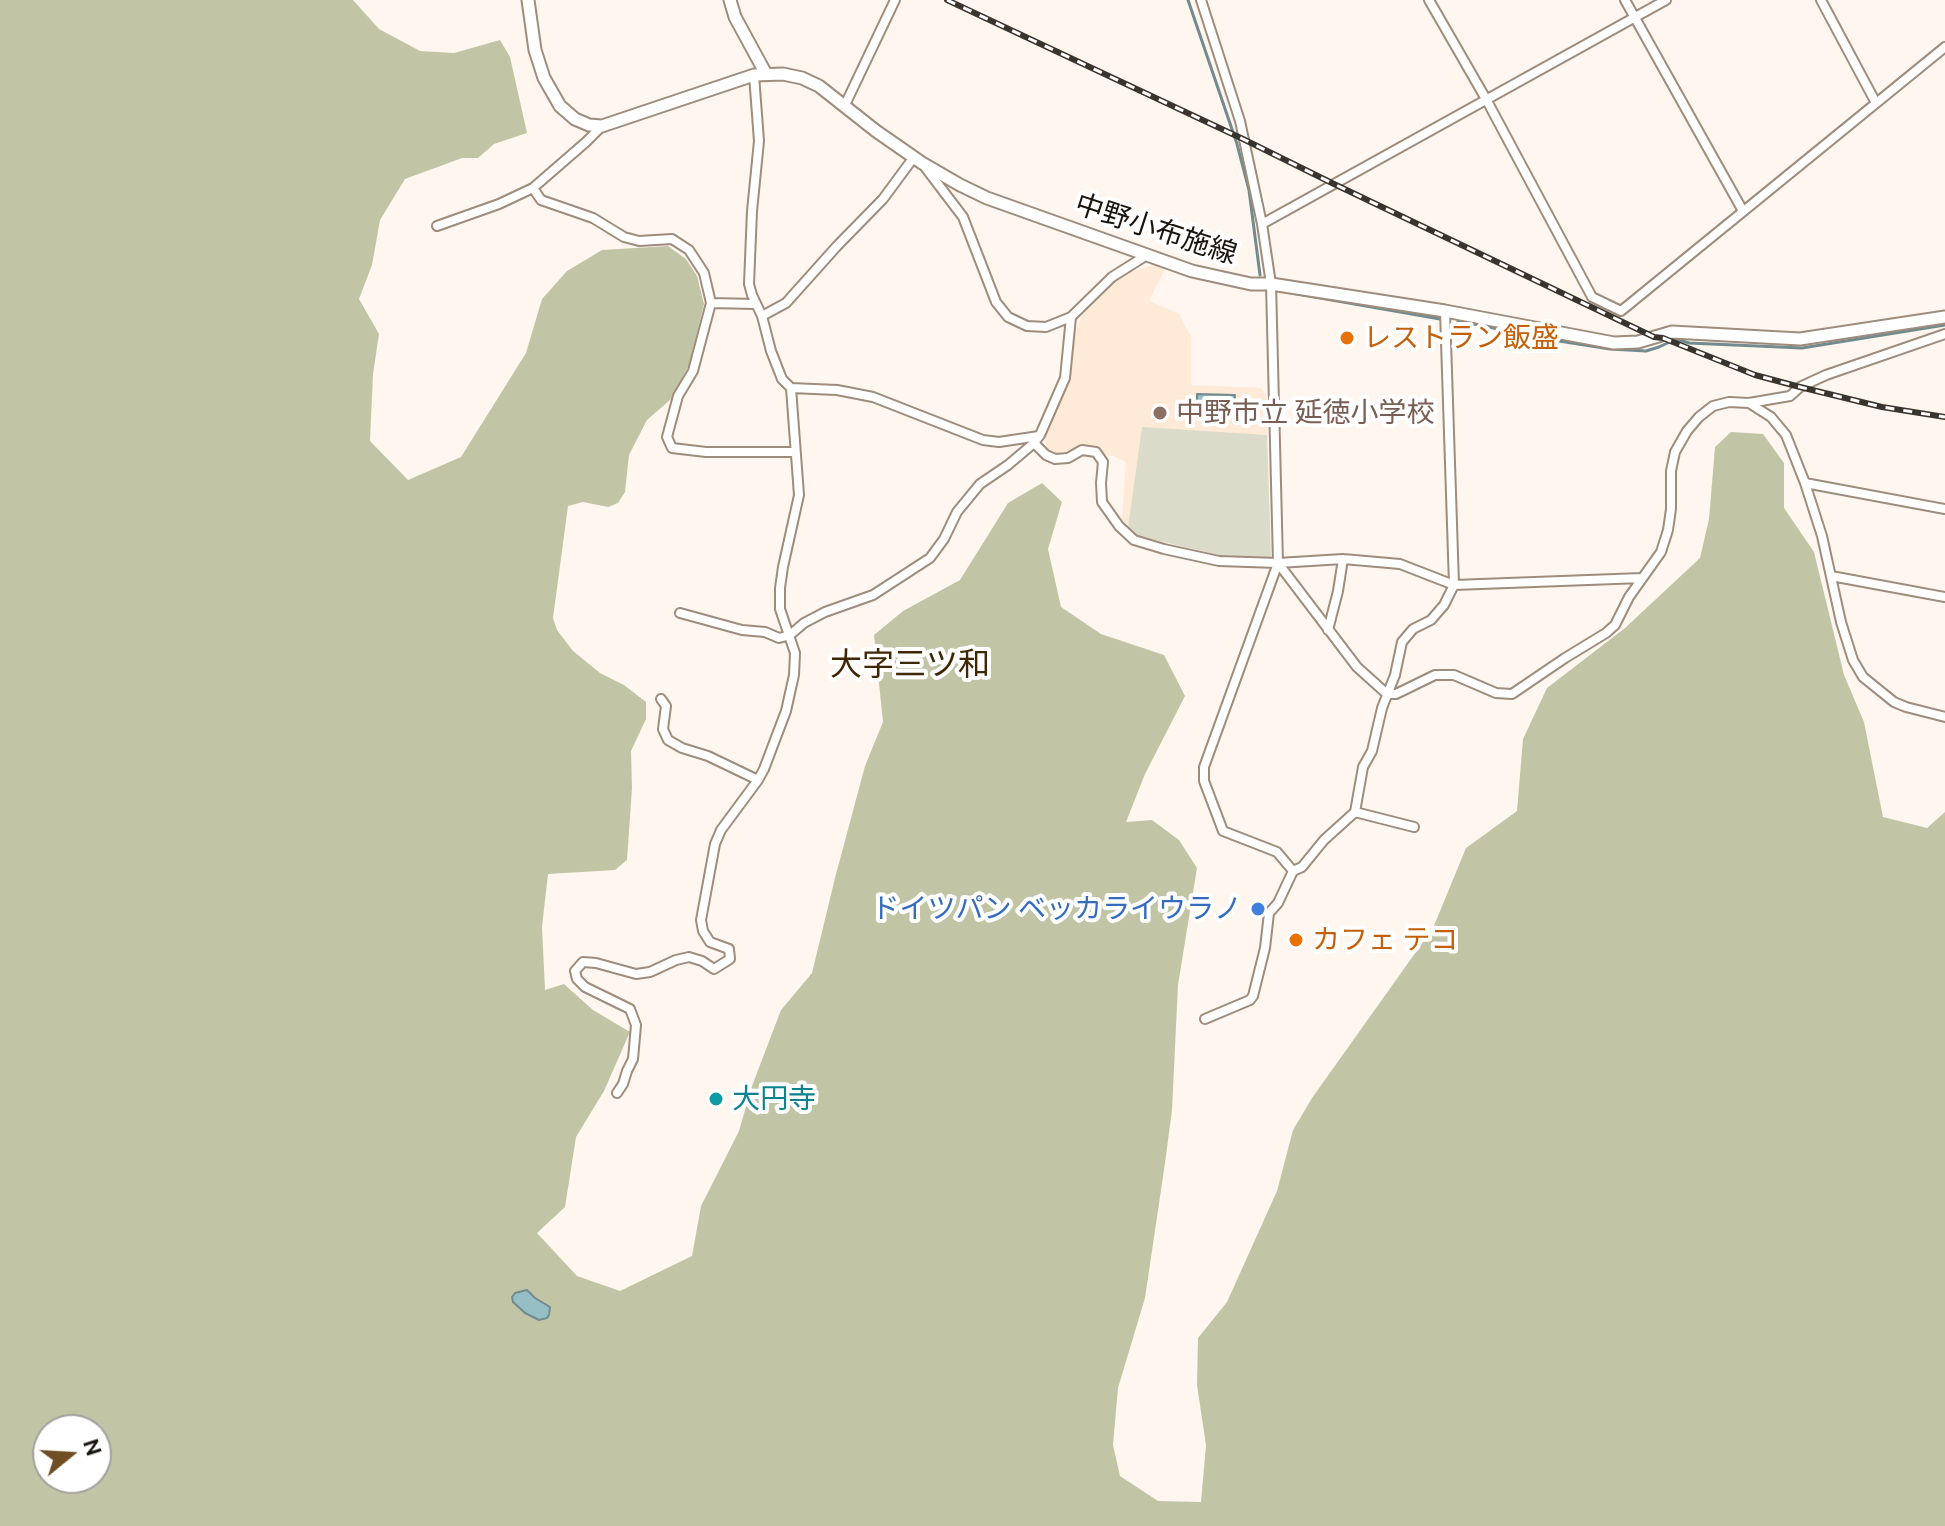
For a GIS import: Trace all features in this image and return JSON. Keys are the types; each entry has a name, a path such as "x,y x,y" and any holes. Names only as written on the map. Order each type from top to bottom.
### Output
{"main road":[{"path":"528,0 535,50 544,78 560,106 575,119 602,126"},
{"path":"730,0 760,74"},
{"name":"中野小布施線","path":"602,126 760,74 783,74 819,86 918,160 987,198 1192,271 1251,284 1271,284 1445,311 1614,343 1638,342 1672,332 1800,339 1945,317"}],"street":[{"path":"845,105 895,0"},
{"path":"1201,0 1240,121 1271,284 1278,563 1204,767 1204,781 1223,831 1277,852 1293,871"},
{"path":"1429,0 1592,297 1621,311 1945,47"},
{"path":"1625,0 1743,211"},
{"path":"1262,224 1666,0"},
{"path":"1821,0 1876,103"},
{"path":"617,1093 633,1059 636,1025 630,1009 585,987 577,979 575,971 583,962 636,974 689,957 714,969 730,959 729,949 710,942 701,920 715,844 721,830 758,780 786,711 794,675 795,653 780,609 780,588 799,495 791,388 782,379 749,284 759,141 760,74"},
{"path":"437,226 533,188 602,126"},
{"path":"762,316 786,303 918,160 963,217 996,302 1008,317 1027,326 1046,327 1071,317 1112,277 1147,255"},
{"path":"533,188 541,200 593,218 624,237 639,241 672,239 689,250 704,273 711,303 693,371 678,396 667,437 672,448 706,452 795,452"},
{"path":"711,303 756,304"},
{"path":"1205,1019 1253,996 1265,948 1269,913 1278,903 1293,871 1302,867 1324,840 1355,812 1363,767 1372,751 1402,642 1413,629 1431,620 1444,605 1454,585 1445,311"},
{"path":"680,613 779,638 790,635 825,612 873,595 930,558 944,539 957,512 980,484 1037,439 1065,378 1071,317"},
{"path":"1278,563 1357,667 1387,694 1396,694 1435,675 1454,675 1496,693 1512,694 1615,625 1629,597 1661,552 1671,509 1671,471 1675,452 1699,417 1713,406 1729,402 1749,403 1790,396 1800,387 1826,375 1945,334"},
{"path":"791,388 837,390 873,397 983,440 1037,439"},
{"path":"1749,403 1771,417 1786,435 1822,536 1841,622 1853,660 1863,677 1894,702 1945,717"},
{"path":"1037,439 1046,455 1055,459 1068,458 1082,450 1096,452 1103,462 1102,502 1119,526 1134,540 1164,549 1219,561 1278,563 1343,559 1400,564 1454,585 1642,578"},
{"path":"1805,483 1945,509"},
{"path":"1328,630 1343,559"},
{"path":"1831,576 1945,597"},
{"path":"661,699 666,706 663,729 668,740 758,780"},
{"path":"1355,812 1414,827"}],"shaded area":[{"name":"中野市立 延徳小学校","path":"1155,264 1166,267 1149,301 1179,314 1191,337 1191,385 1261,388 1266,394 1271,557 1219,555 1138,535 1122,520 1126,462 1088,445 1059,454 1047,448 1044,436 1069,379 1076,330 1083,314 1119,276"}],"green space":[{"path":"0,0 353,0 379,29 420,51 454,53 500,40 510,57 527,133 494,144 478,158 462,158 405,179 380,220 372,265 359,299 379,334 373,374 370,441 408,480 461,457 526,353 542,299 567,271 602,250 668,246 686,259 697,276 704,304 689,365 670,400 647,420 629,455 625,492 618,503 608,507 583,502 568,506 553,618 557,630 573,651 600,673 624,685 646,702 646,719 631,751 627,860 615,870 548,874 542,927 545,990 564,984 593,1010 630,1032 604,1091 576,1137 565,1207 537,1233 577,1276 620,1291 692,1256 701,1206 739,1131 752,1086 781,1010 812,973 865,766 883,722 874,635 903,611 960,580 1008,503 1042,483 1062,502 1048,549 1061,607 1101,634 1164,655 1185,696 1145,774 1126,822 1152,820 1179,840 1197,868 1178,985 1172,1110 1165,1163 1145,1298 1118,1388 1113,1445 1120,1476 1158,1501 1201,1502 1206,1445 1197,1385 1198,1338 1227,1302 1277,1191 1293,1130 1312,1098 1433,928 1466,848 1517,811 1523,739 1547,688 1625,628 1700,558 1709,519 1715,447 1731,432 1763,434 1784,463 1784,508 1814,552 1844,675 1864,722 1883,817 1927,828 1945,812 1945,1526 0,1526"},
{"path":"1142,427 1267,435 1271,557 1219,555 1138,536 1128,528"}],"water":[{"path":"1197,394 1235,395 1234,411 1197,409"},
{"path":"527,1290 550,1307 547,1318 539,1320 513,1302 515,1293"}],"waterway":[{"path":"1188,0 1237,144 1249,190 1260,275"},
{"path":"1286,292 1440,319"},
{"path":"1458,321 1559,341 1646,351 1676,339 1689,343 1802,348 1945,325"}],"railway":[{"path":"947,0 1654,337 1755,375 1882,407 1945,417"}],"place":[{"name":"レストラン飯盛","path":"1347,338"},
{"name":"中野市立 延徳小学校","path":"1160,413"},
{"name":"ドイツパン ベッカライウラノ","path":"1258,909"},
{"name":"カフェ テコ","path":"1296,940"},
{"name":"大円寺","path":"716,1099"}],"district":[{"name":"大字三ツ和","path":"910,664"}]}
